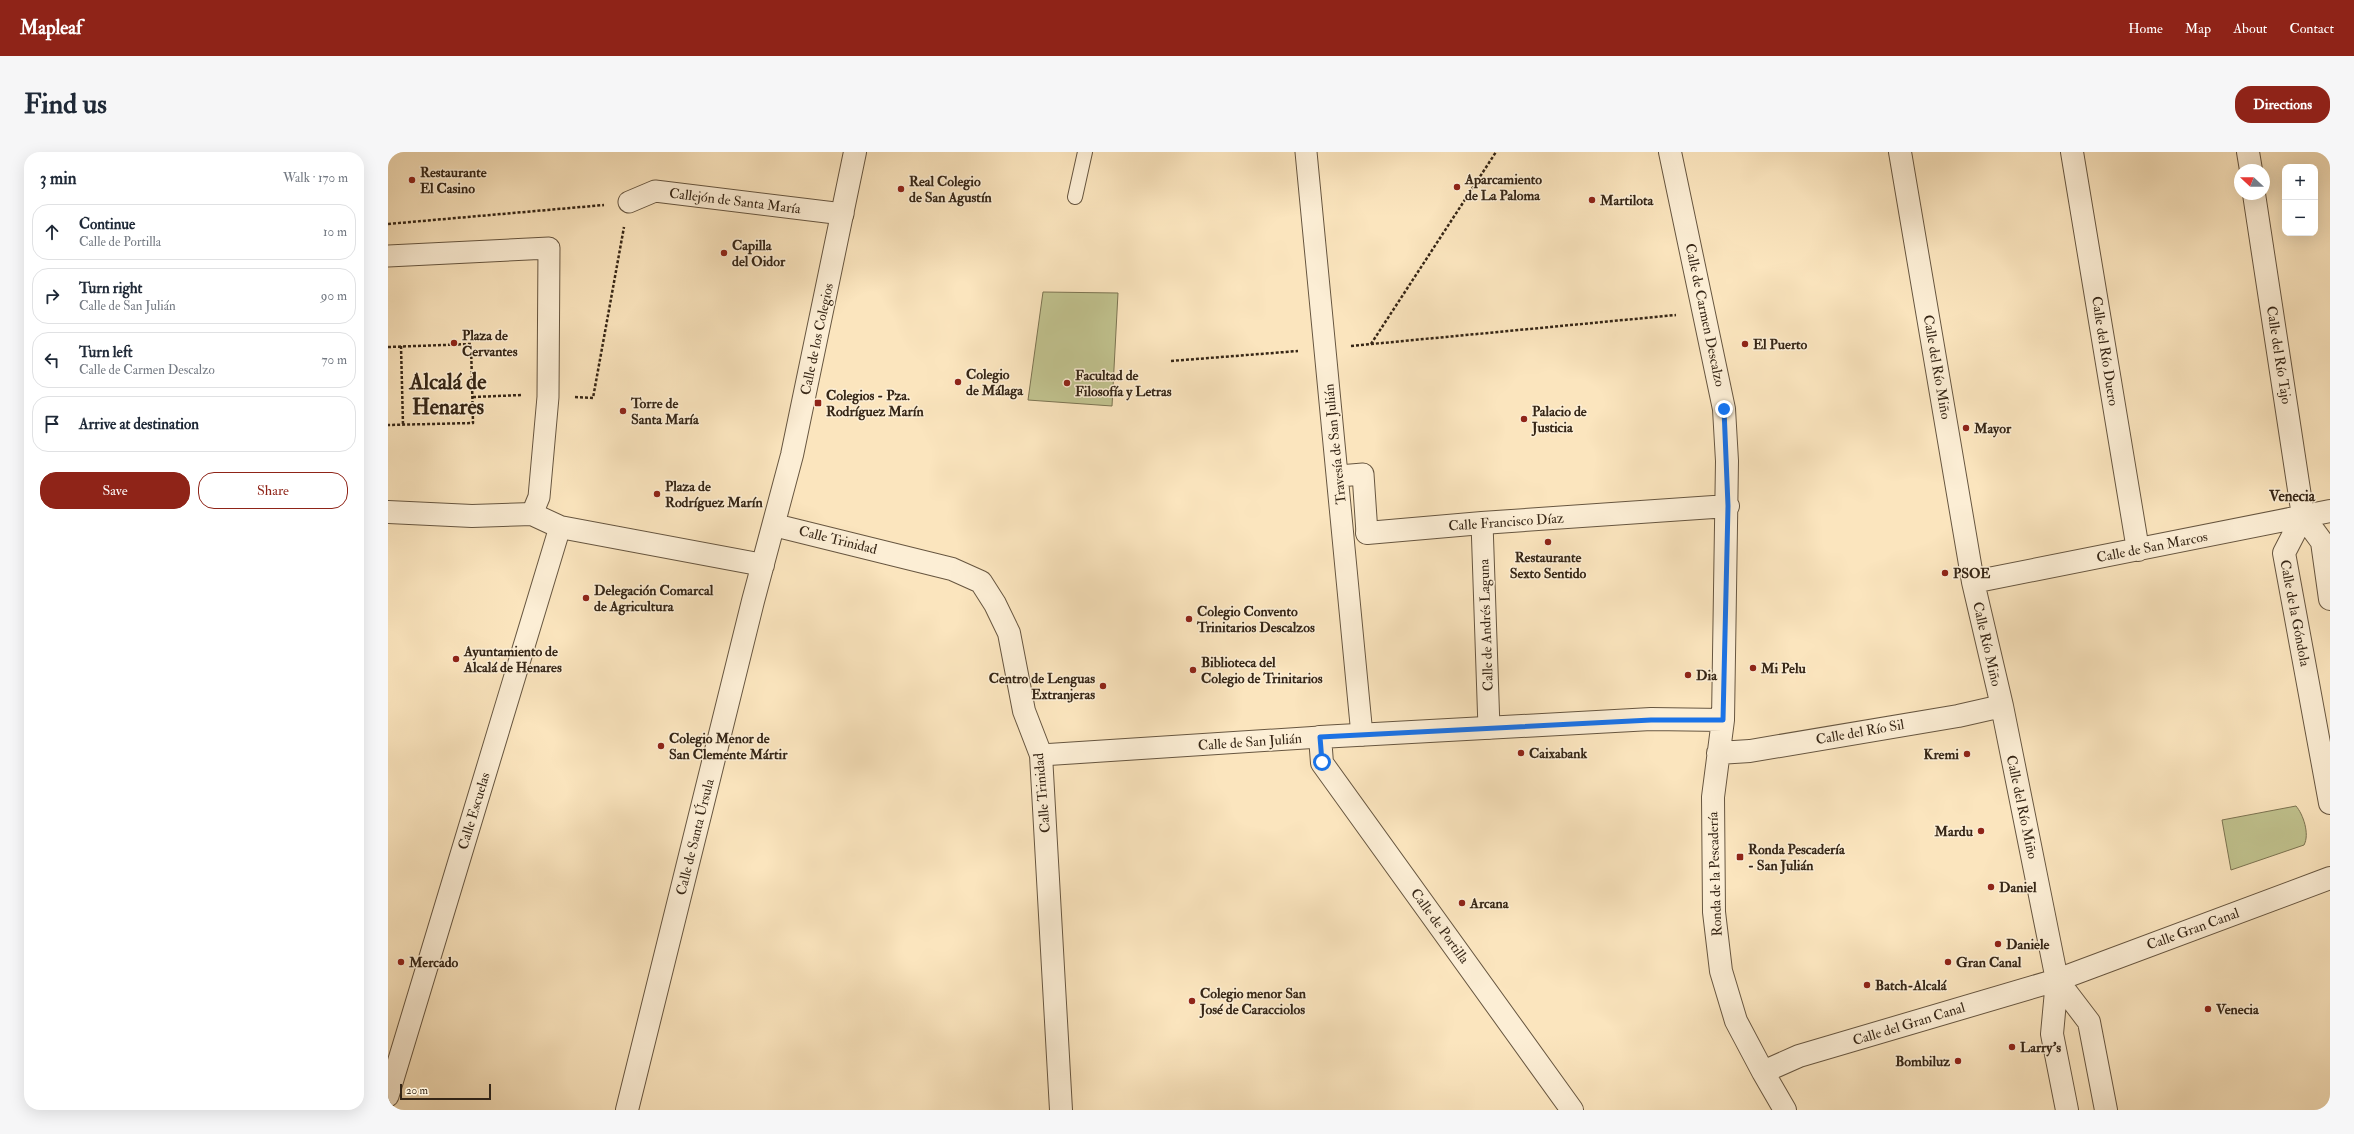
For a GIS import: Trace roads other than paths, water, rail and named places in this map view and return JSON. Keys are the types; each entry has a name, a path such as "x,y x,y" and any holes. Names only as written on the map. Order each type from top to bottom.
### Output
{"street":[{"name":"Calle de los Colegios","path":"763,565 792,455 855,152"},
{"name":"Travesía de San Julián","path":"1306,152 1339,476 1362,735"},
{"name":"Calle de Carmen Descalzo","path":"1670,152 1724,409 1728,506 1723,720"},
{"name":"Calle del Río Miño","path":"1900,152 1974,582"},
{"name":"Calle del Río Duero","path":"2072,152 2138,550"},
{"path":"2248,152 2250,164"},
{"name":"Callejón de Santa María","path":"629,202 655,191 843,214"},
{"name":"Calle del Río Tajo","path":"2255,200 2303,516"},
{"path":"388,256 549,248 548,397 540,497 532,514"},
{"name":"Calle Francisco Díaz","path":"1339,476 1363,474 1367,533 1482,523 1728,506"},
{"name":"Calle de San Marcos","path":"1974,582 2330,511"},
{"path":"388,512 472,516 532,514 560,527 763,565"},
{"path":"2303,516 2322,542 2330,599"},
{"name":"Calle de la Góndola","path":"2303,516 2284,553 2330,803"},
{"name":"Calle de Andrés Laguna","path":"1482,523 1489,728"},
{"name":"Calle Trinidad","path":"774,525 952,569 981,582 995,604 1009,633 1024,711 1041,756 1061,1110"},
{"name":"Calle Escuelas","path":"388,1096 560,527"},
{"name":"Calle de Santa Úrsula","path":"627,1110 763,565"},
{"name":"Calle Río Miño","path":"1974,582 2002,706"},
{"name":"Calle del Río Miño","path":"2002,706 2056,980"},
{"name":"Calle del Río Sil","path":"1718,753 1750,751 1958,716 2002,706"},
{"name":"Calle de San Julián","path":"1041,756 1320,737 1489,728 1651,720 1723,720"},
{"name":"Ronda de la Pescadería","path":"1723,720 1713,797 1712,849 1714,912 1721,971 1736,1021 1785,1110"},
{"name":"Calle de Portilla","path":"1320,737 1322,762 1572,1110"},
{"name":"Calle Gran Canal","path":"2056,980 2330,878"},
{"path":"2056,980 2052,1034 2067,1110"},
{"path":"2056,980 2089,1022 2106,1110"},
{"name":"Calle del Gran Canal","path":"1763,1072 1799,1056 2056,980"}],"lane":[{"path":"1075,197 1085,152"}],"place":[{"name":"Restaurante El Casino","path":"412,180"},
{"name":"Aparcamiento de La Paloma","path":"1457,187"},
{"name":"Real Colegio de San Agustín","path":"901,189"},
{"name":"Martilota","path":"1592,200"},
{"name":"Capilla del Oidor","path":"724,253"},
{"name":"Plaza de Cervantes","path":"454,343"},
{"name":"El Puerto","path":"1745,344"},
{"name":"Colegio de Málaga","path":"958,382"},
{"name":"Facultad de Filosofía y Letras","path":"1067,383"},
{"name":"Colegios - Pza. Rodríguez Marín","path":"818,403"},
{"name":"Torre de Santa María","path":"623,411"},
{"name":"Palacio de Justicia","path":"1524,419"},
{"name":"Mayor","path":"1966,428"},
{"name":"Plaza de Rodríguez Marín","path":"657,494"},
{"name":"Restaurante Sexto Sentido","path":"1548,542"},
{"name":"PSOE","path":"1945,573"},
{"name":"Delegación Comarcal de Agricultura","path":"586,598"},
{"name":"Colegio Convento Trinitarios Descalzos","path":"1189,619"},
{"name":"Ayuntamiento de Alcalá de Henares","path":"456,659"},
{"name":"Mi Pelu","path":"1753,668"},
{"name":"Biblioteca del Colegio de Trinitarios","path":"1193,670"},
{"name":"Dia","path":"1688,675"},
{"name":"Centro de Lenguas Extranjeras","path":"1103,686"},
{"name":"Colegio Menor de San Clemente Mártir","path":"661,746"},
{"name":"Caixabank","path":"1521,753"},
{"name":"Kremi","path":"1967,754"},
{"name":"Mardu","path":"1981,831"},
{"name":"Ronda Pescadería - San Julián","path":"1740,857"},
{"name":"Daniel","path":"1991,887"},
{"name":"Arcana","path":"1462,903"},
{"name":"Daniele","path":"1998,944"},
{"name":"Mercado","path":"401,962"},
{"name":"Gran Canal","path":"1948,962"},
{"name":"Batch-Alcalá","path":"1867,985"},
{"name":"Colegio menor San José de Caracciolos","path":"1192,1001"},
{"name":"Venecia","path":"2208,1009"},
{"name":"Larry's","path":"2012,1047"},
{"name":"Bombiluz","path":"1958,1061"}],"district":[{"name":"Alcalá de Henares","path":"448,394"},
{"name":"Venecia","path":"2292,496"}]}
